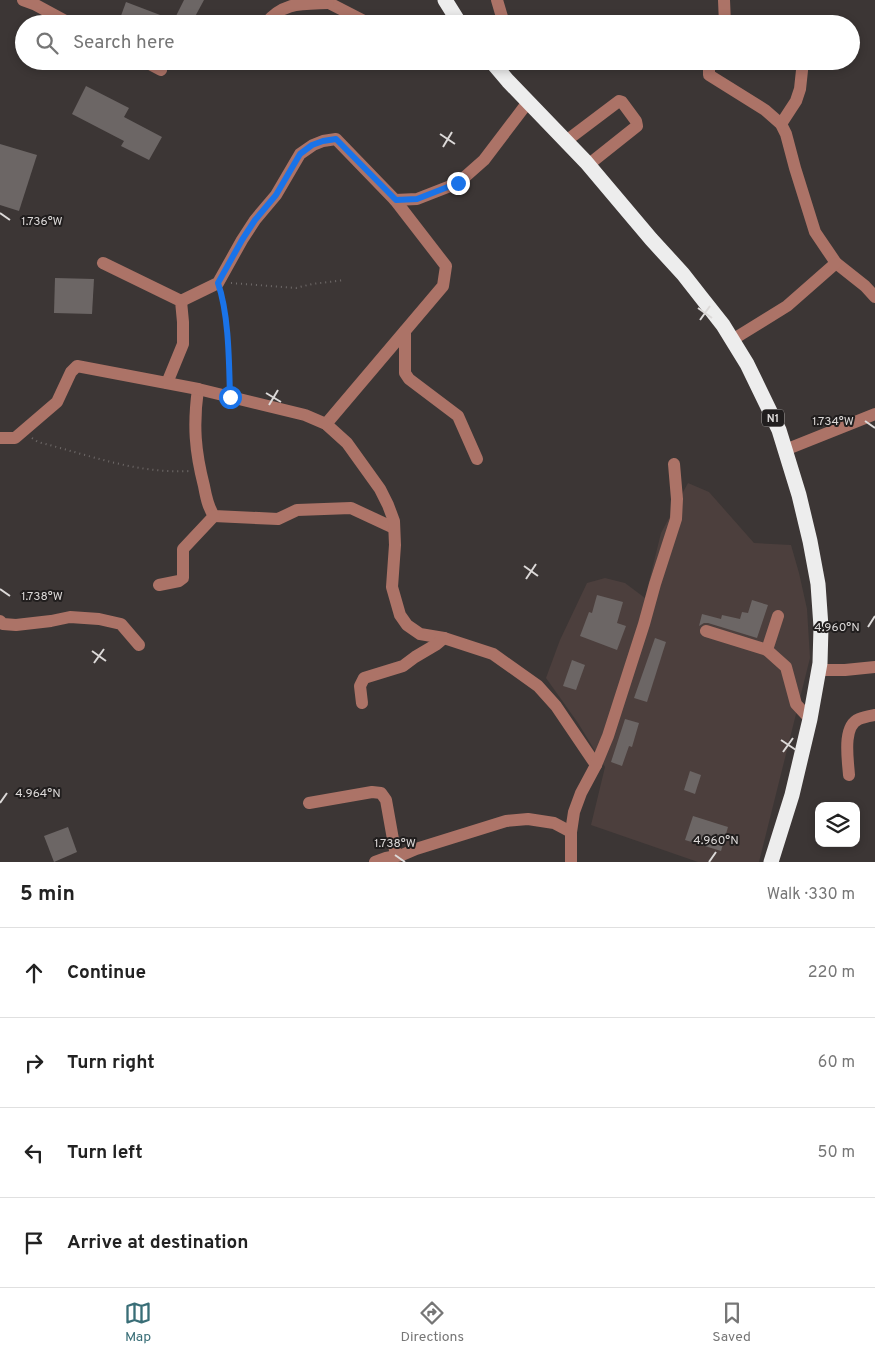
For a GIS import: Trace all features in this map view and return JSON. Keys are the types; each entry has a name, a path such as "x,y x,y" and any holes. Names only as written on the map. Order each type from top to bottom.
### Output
{"highway":[{"path":"445,0 454,15"},
{"name":"N1","path":"499,70 588,165 683,274 722,325 747,364 779,430 799,495 810,541 818,584 821,627 819,670 810,719 792,795 771,862"}],"street":[{"path":"23,0 54,15"},
{"path":"345,0 349,13"},
{"path":"497,0 501,15"},
{"path":"724,0 725,15"},
{"path":"275,15 282,9 300,4 325,1 353,15"},
{"path":"709,70 709,75 765,110 781,124 786,134 816,232 836,263 865,286 875,297"},
{"path":"781,124 796,102 800,89 802,70"},
{"path":"566,141 619,101 622,102 636,121 637,126 588,165"},
{"path":"396,200 417,199 458,183 484,160 528,102"},
{"path":"181,301 218,284 242,240 255,220 276,195 300,154 312,145 336,139 396,200 446,266 443,286 326,424"},
{"path":"103,263 181,301"},
{"path":"732,340 787,306 836,263"},
{"path":"167,383 183,344 181,301"},
{"path":"405,331 405,373 409,379 458,416 478,459"},
{"path":"0,438 15,438 57,402 71,372 77,366 198,389 304,415 326,424 347,443 380,489 388,505 394,521 392,587 400,615 407,626 420,634 444,638 493,654 538,686 556,706 596,764"},
{"path":"198,389 195,435 200,470 209,508 214,516"},
{"path":"785,450 875,414"},
{"path":"571,862 574,812 608,736 676,519 677,498 674,464"},
{"path":"159,586 179,581 182,578 183,549 214,516 278,518 297,510 351,508 394,528"},
{"path":"768,650 778,616"},
{"path":"0,621 3,624 16,625 70,617 99,619 121,624 139,645"},
{"path":"706,631 768,650 786,667 796,704 810,719"},
{"path":"362,703 360,686 364,678 403,666 444,638"},
{"path":"819,670 875,667"},
{"path":"849,775 847,740 852,724 858,719 875,715"},
{"path":"309,803 372,792 381,793 386,800 396,856"},
{"path":"375,862 506,821 528,819 554,823 572,832"}],"path":[{"path":"230,397 223,296 218,284 232,283 296,288 345,280"},
{"path":"21,432 38,442 116,464 171,472 200,470"}],"shaded area":[{"path":"688,483 709,492 754,543 791,545 807,609 810,658 759,862 698,862 591,825 605,767 578,723 546,678 560,640 587,583 605,578 625,583 645,598 661,533"}],"building":[{"path":"184,0 204,0 196,15 176,15"},
{"path":"126,2 160,15 121,15"},
{"path":"86,86 129,108 124,117 162,137 149,160 121,146 124,141 72,114"},
{"path":"0,144 37,155 19,211 0,205"},
{"path":"55,278 94,279 92,314 54,313"},
{"path":"597,595 623,602 617,623 626,626 617,650 580,636 589,612 592,613"},
{"path":"752,600 768,605 757,638 708,623 699,626 702,614 721,619 722,615 740,619 742,612 748,613"},
{"path":"655,638 666,642 647,702 634,698"},
{"path":"572,660 585,665 576,690 563,686"},
{"path":"625,719 639,723 632,747 629,746 622,766 611,762"},
{"path":"690,771 701,775 695,794 684,790"},
{"path":"693,816 728,827 721,851 685,840"},
{"path":"68,827 77,852 54,862 44,836"}],"route":[{"path":"230,397 223,296 218,283 242,240 255,220 276,195 300,154 312,145 336,139 396,200 417,199 458,183"}]}
